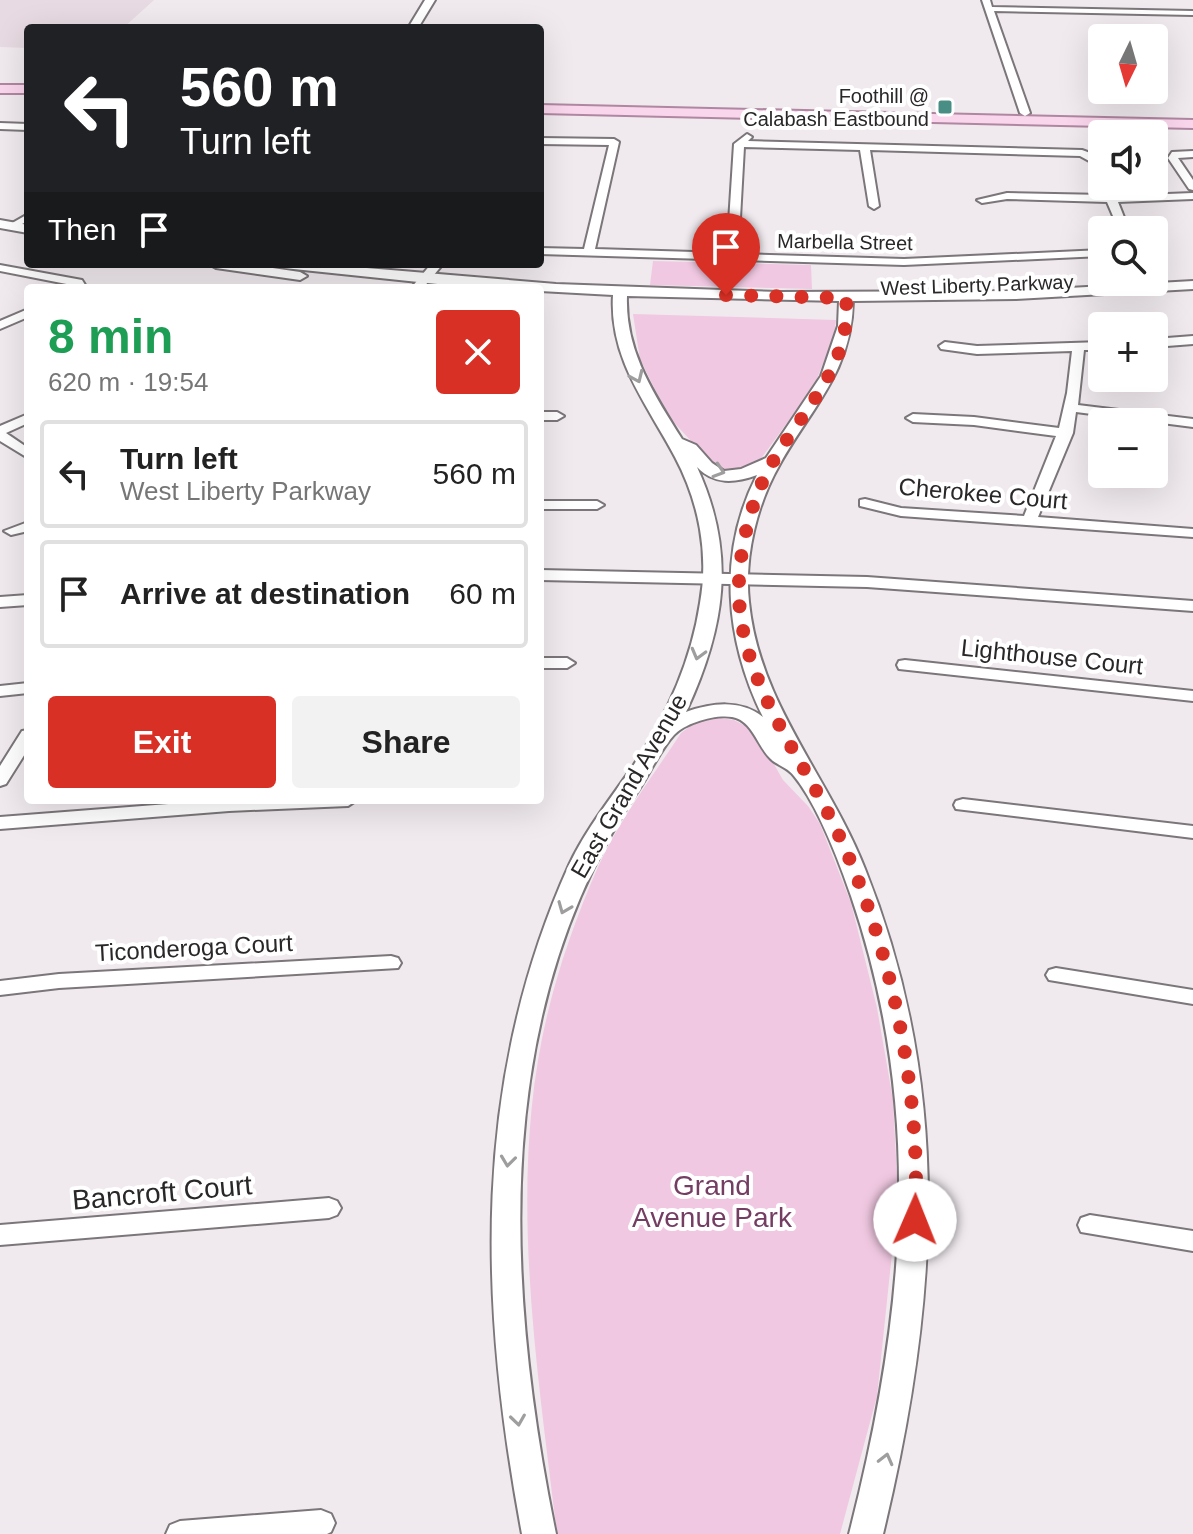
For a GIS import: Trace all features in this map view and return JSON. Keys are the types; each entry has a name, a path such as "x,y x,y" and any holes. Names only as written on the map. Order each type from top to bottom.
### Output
{"main road":[{"path":"0,89 24,89"},
{"path":"0,97 24,97"},
{"path":"544,101 1193,117"},
{"path":"544,109 1193,124"}],"street":[{"path":"415,24 430,0"},
{"path":"1025,113 988,4 1193,13"},
{"path":"1,127 24,127"},
{"path":"732,258 739,144 749,135"},
{"path":"544,141 614,142 589,253"},
{"path":"739,144 1088,155"},
{"path":"865,148 874,206"},
{"path":"1193,154 1175,154 1173,158 1193,187"},
{"path":"982,200 1007,196 1088,198"},
{"path":"1168,197 1193,196"},
{"path":"0,215 24,220"},
{"name":"Marbella Street","path":"544,251 904,262 1088,254"},
{"path":"0,268 80,284"},
{"path":"269,268 381,284"},
{"path":"311,268 421,284 434,268"},
{"name":"West Liberty Parkway","path":"847,303 978,299 1193,285"},
{"path":"544,292 619,297"},
{"name":"West Liberty Parkway","path":"619,297 1010,306 1193,295"},
{"path":"544,298 619,297"},
{"name":"East Grand Avenue","path":"539,1534 527,1482 514,1394 505,1285 505,1183 518,1070 546,953 583,861 666,730 695,665 705,628 714,558 700,493 675,441 635,375 622,338 619,297"},
{"path":"847,303 842,347 832,371 772,462 758,489 749,517 741,578 741,612 749,657 778,725 831,819 854,869 884,963 911,1095 917,1193 911,1302 893,1429 866,1534"},
{"path":"0,325 24,315"},
{"path":"1168,342 1193,340"},
{"path":"945,346 977,350 1088,347"},
{"path":"1030,520 1066,433 1073,408 1078,348"},
{"path":"1073,408 1193,423"},
{"path":"544,416 557,416"},
{"path":"913,418 974,421 1066,433"},
{"path":"24,420 0,433 24,451"},
{"path":"675,441 691,448 709,470 721,475 743,475 772,462"},
{"name":"Cherokee Court","path":"865,503 901,512 1193,533"},
{"path":"544,505 597,505"},
{"path":"11,531 24,527"},
{"path":"544,575 741,578 1003,590 1193,606"},
{"path":"0,602 24,600"},
{"path":"544,663 567,663"},
{"name":"Lighthouse Court","path":"905,665 1193,696"},
{"path":"0,691 24,688"},
{"path":"666,730 701,712 740,714 755,720 775,752 804,771"},
{"path":"0,780 24,741"},
{"path":"0,823 253,804"},
{"path":"963,805 1193,832"},
{"name":"Ticonderoga Court","path":"0,988 59,981 391,963"},
{"path":"1056,975 1193,997"},
{"name":"Bancroft Court","path":"0,1235 329,1208"},
{"path":"1090,1225 1193,1241"},
{"path":"180,1534 321,1523"}],"shaded area":[{"path":"0,0 154,0 127,24 24,24 24,48 0,47"}],"green space":[{"path":"653,261 811,265 812,289 650,285"},
{"path":"633,314 836,320 834,336 814,386 757,464 733,471 715,467 668,416 640,359"},
{"name":"Grand Avenue Park","path":"720,718 734,720 755,731 783,780 808,806 820,824 851,903 877,1008 893,1100 898,1196 877,1396 840,1534 557,1534 534,1340 527,1209 535,1079 547,1016 576,922 616,832 681,733 696,722"}],"place":[{"name":"Foothill @ Calabash Eastbound","path":"945,107"}],"route":[{"path":"726,295 846,298 845,333 832,371 772,462 758,489 749,517 739,598 745,641 755,677 831,819 854,869 884,963 911,1095 917,1193 915,1220"}]}
